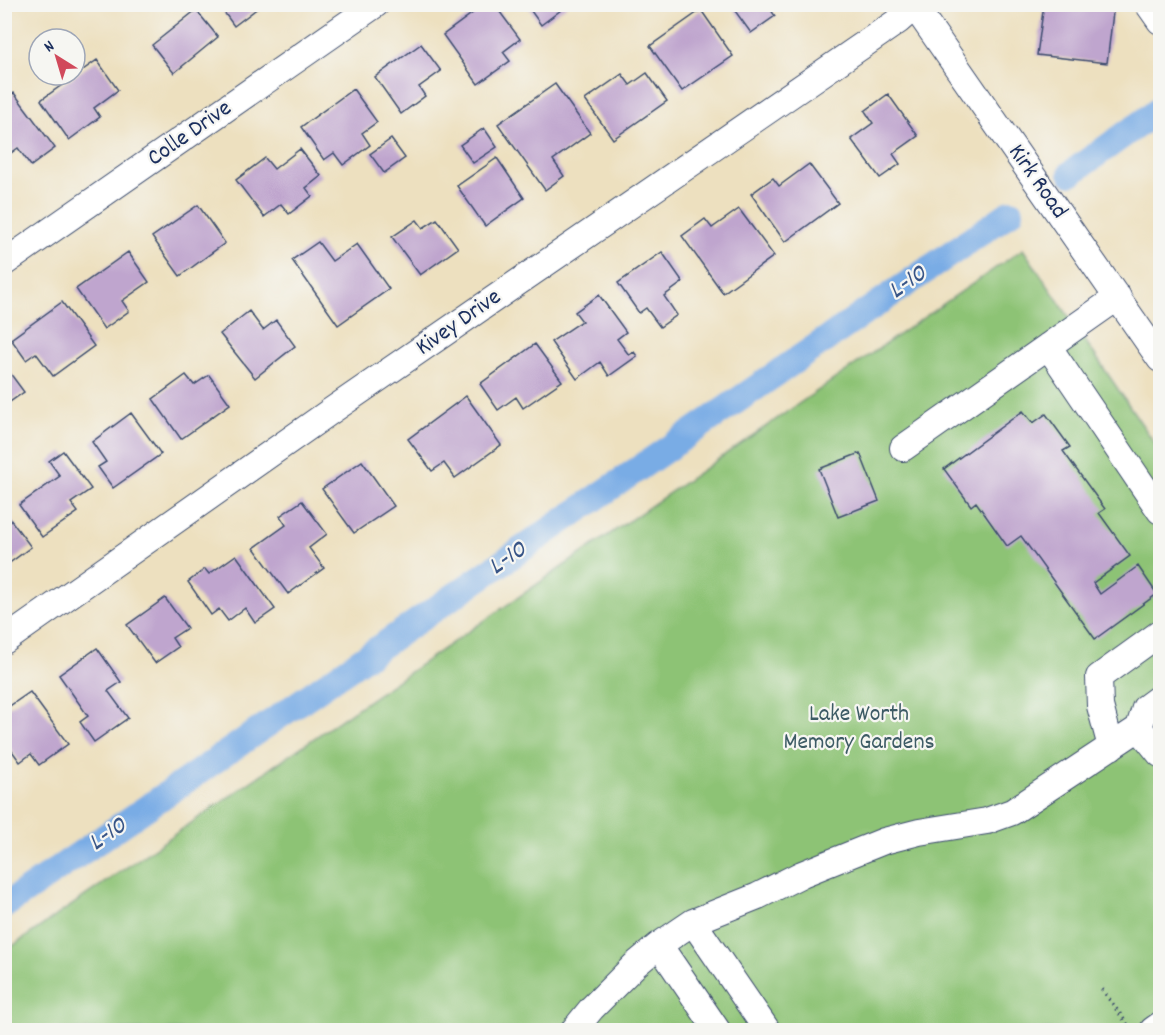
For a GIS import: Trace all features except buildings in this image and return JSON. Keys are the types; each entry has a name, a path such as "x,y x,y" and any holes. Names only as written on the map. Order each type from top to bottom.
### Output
{"street":[{"name":"Colle Drive","path":"4,263 376,4"},
{"path":"1148,4 1161,21"},
{"name":"Kirk Road","path":"915,5 1161,359"},
{"name":"Kivey Drive","path":"4,641 331,411 897,21 915,5"},
{"path":"903,448 1118,297"},
{"path":"1048,346 1161,511"},
{"path":"1111,747 1100,706 1099,676 1161,633"},
{"path":"1161,697 1145,708 1161,754"},
{"path":"574,1030 615,984 659,945 693,922 884,841 919,832 987,821 1012,812 1111,747 1150,725"},
{"path":"693,922 767,1030"},
{"path":"659,945 717,1030"},
{"path":"1153,1030 1161,1025"}],"path":[{"path":"1102,989 1131,1030"}],"green space":[{"name":"Lake Worth Memory Gardens","path":"1023,249 1160,451 1160,1030 5,1030 4,952"}],"waterway":[{"name":"L-10","path":"1071,173 1160,109"},
{"name":"L-10","path":"4,906 1011,212"}]}
